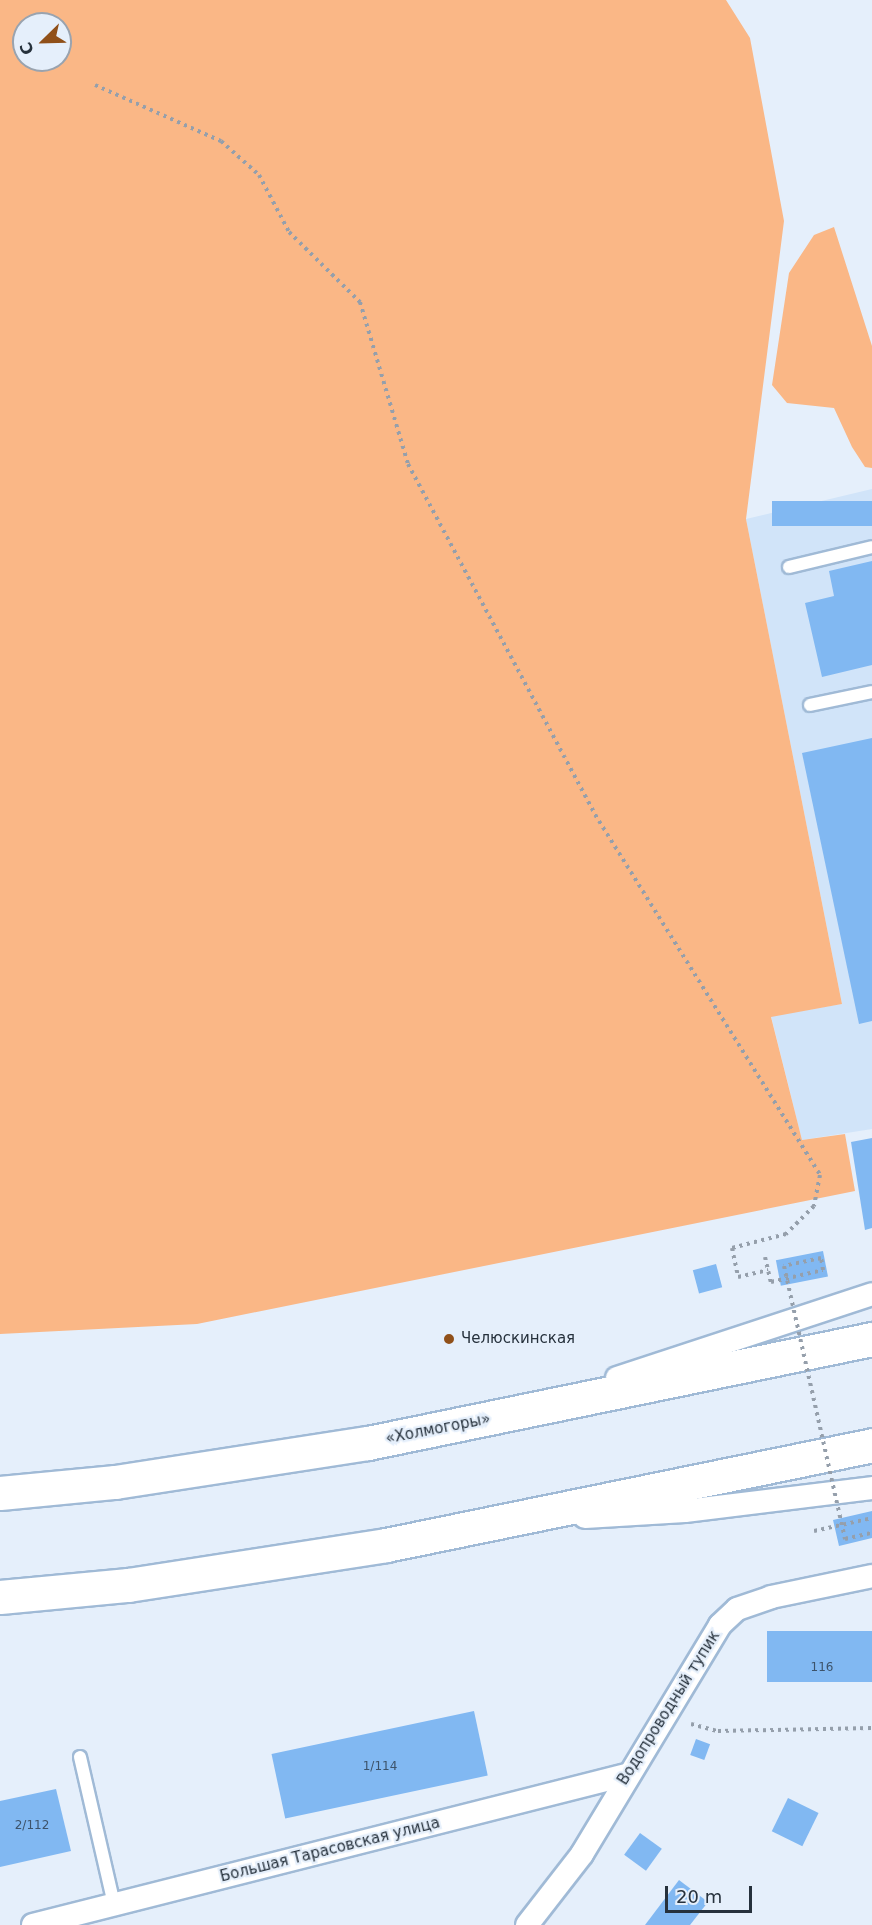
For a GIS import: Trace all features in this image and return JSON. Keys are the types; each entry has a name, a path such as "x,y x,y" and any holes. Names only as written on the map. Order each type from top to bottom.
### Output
{"highway":[{"name":"«Холмогоры»","path":"0,1493 115,1482 503,1417 872,1339"},
{"path":"0,1597 128,1585 386,1545 872,1445"}],"street":[{"path":"503,1417 872,1294"},
{"path":"494,1522 686,1511 872,1488"},
{"name":"Водопроводный тупик","path":"527,1925 582,1854 626,1775 720,1625 737,1609 771,1597 872,1576"},
{"name":"Большая Тарасовская улица","path":"33,1925 626,1775"}],"lane":[{"path":"789,567 872,547"},
{"path":"810,705 872,692"},
{"path":"80,1757 114,1904"}],"path":[{"path":"95,85 221,141 258,176 289,232 360,302 408,464 599,821 820,1175 814,1206 786,1234 732,1248 738,1277 768,1270"},
{"path":"765,1257 771,1281 823,1270 821,1258 784,1266 845,1539 872,1533"},
{"path":"814,1531 872,1518"},
{"path":"664,1717 718,1731 872,1728"}],"shaded area":[{"path":"0,0 726,0 750,38 784,221 746,519 842,1004 771,1017 802,1140 845,1134 855,1191 197,1324 0,1334"},
{"path":"834,227 872,346 872,468 865,467 852,447 834,408 787,403 772,385 789,273 814,235"},
{"path":"872,489 872,1129 802,1140 771,1016 842,1004 746,519"}],"building":[{"path":"772,501 872,501 872,526 772,526"},
{"path":"872,561 872,665 822,677 805,603 834,596 829,571"},
{"path":"872,738 872,1021 859,1024 802,753"},
{"path":"872,1138 872,1228 865,1230 851,1142"},
{"path":"823,1251 828,1277 781,1286 776,1260"},
{"path":"716,1264 722,1287 699,1293 693,1270"},
{"path":"872,1511 872,1538 839,1546 833,1520"},
{"path":"767,1631 872,1631 872,1682 767,1682"},
{"path":"474,1711 488,1776 285,1819 272,1754"},
{"path":"696,1739 710,1744 704,1760 690,1755"},
{"path":"56,1789 71,1851 0,1867 0,1801"},
{"path":"788,1798 819,1813 802,1846 772,1831"},
{"path":"640,1833 662,1849 646,1871 624,1855"},
{"path":"679,1880 708,1902 690,1925 645,1925"}],"place":[{"name":"Челюскинская","path":"449,1339"}]}
